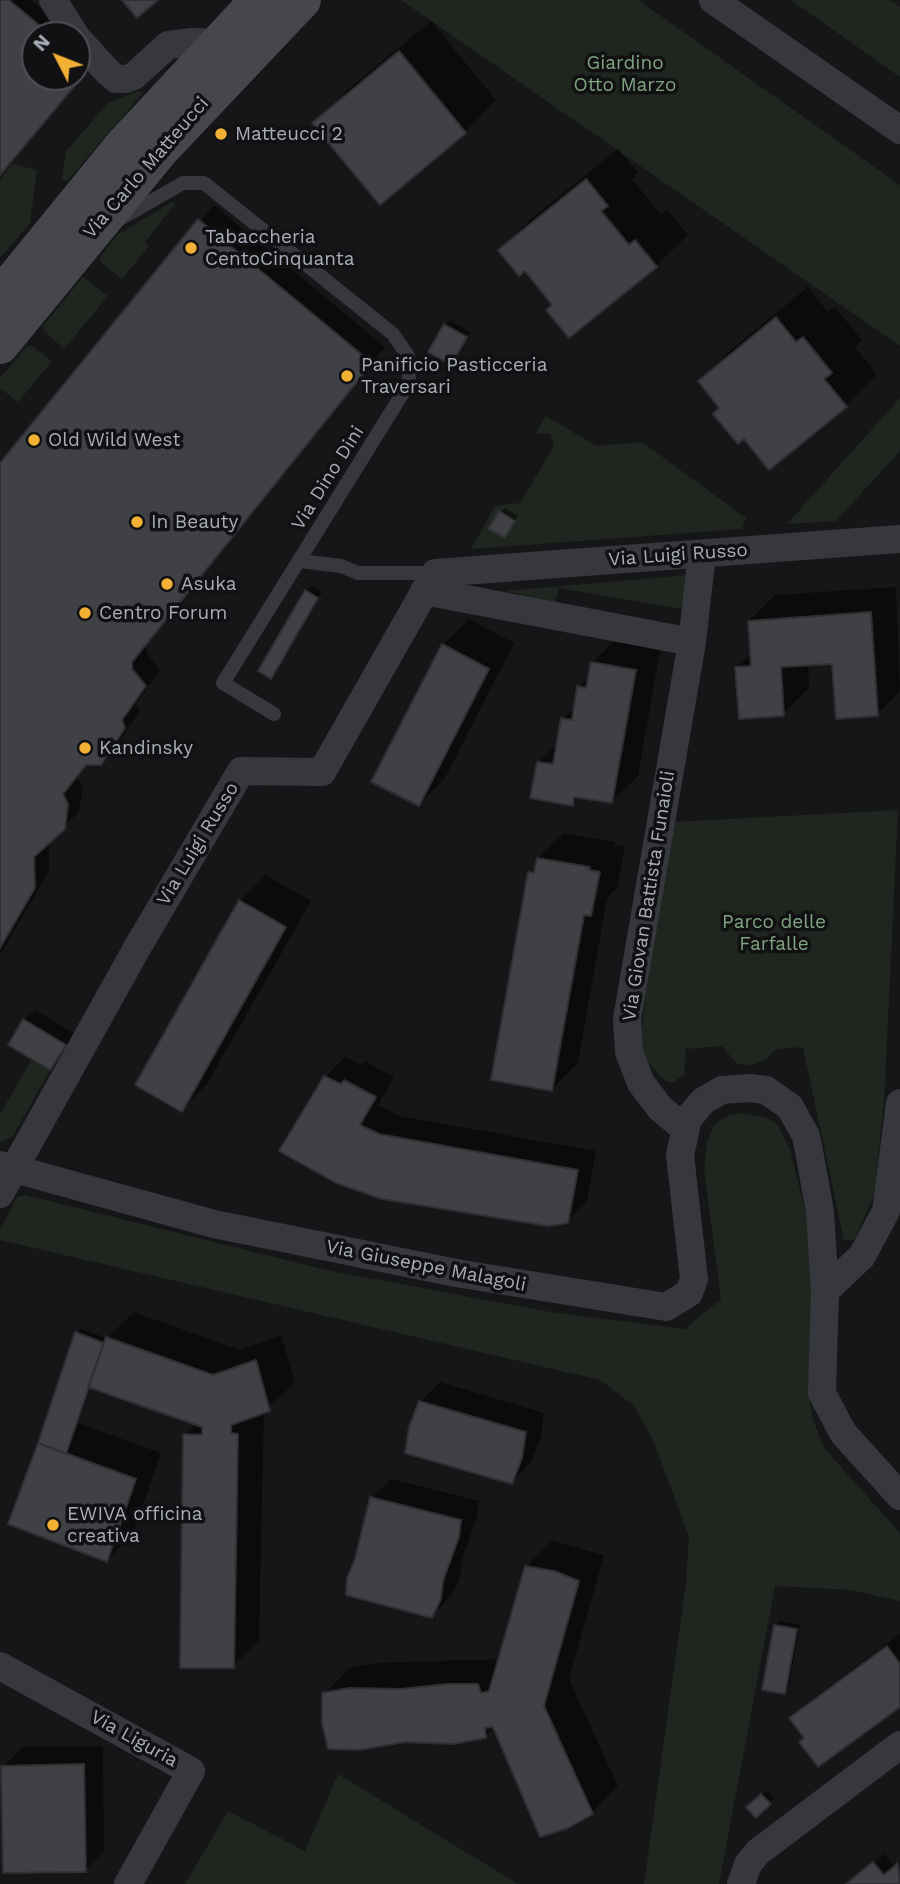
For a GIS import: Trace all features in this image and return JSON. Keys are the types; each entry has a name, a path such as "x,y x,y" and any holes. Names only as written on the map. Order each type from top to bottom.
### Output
{"main road":[{"name":"Via Carlo Matteucci","path":"0,297 123,146 259,0"},
{"name":"Via Carlo Matteucci","path":"0,345 83,241 194,112 302,0"}],"street":[{"path":"53,0 66,21"},
{"path":"713,0 900,130"},
{"path":"91,52 116,79 134,76 169,45 219,43"},
{"name":"Via Luigi Russo","path":"4,1176 241,771 322,772 429,582 702,554 900,539"},
{"name":"Via Giovan Battista Funaioli","path":"685,1129 660,1108 641,1083 629,1052 627,1019 692,642 702,554"},
{"path":"429,582 692,642"},
{"path":"685,1129 695,1108 711,1096 730,1088 766,1090 790,1107 806,1136 820,1212 825,1292 821,1375 825,1401 843,1433 900,1496"},
{"path":"825,1292 862,1256 886,1211 900,1103"},
{"name":"Via Giuseppe Malagoli","path":"4,1176 214,1224 456,1273 666,1307 689,1293 694,1279 680,1156 685,1129"},
{"name":"Via Liguria","path":"0,1666 191,1770 128,1884"},
{"path":"741,1884 748,1864 758,1852 900,1745"}],"lane":[{"name":"Via Dino Dini","path":"83,241 183,183 204,183 402,344 410,362 409,383 300,561 341,566 358,573 429,582"},
{"path":"274,714 223,683 300,561"}],"green space":[{"name":"Giardino Otto Marzo","path":"401,0 638,0 900,185 900,346"},
{"path":"791,0 890,0 900,7 900,77"},
{"path":"138,91 143,93 66,182 62,178 66,151 109,102"},
{"path":"13,164 37,170 30,223 0,258 0,179"},
{"path":"172,202 175,204 145,242 149,246 122,279 102,263 100,257 117,235"},
{"path":"83,277 108,296 64,349 44,331 43,326"},
{"path":"27,346 32,346 52,361 18,402 0,388 0,378"},
{"path":"900,398 900,451 836,521 787,524"},
{"path":"546,416 596,446 642,442 746,518 742,529 471,549 495,506 520,503 554,446 550,433 535,434"},
{"path":"688,575 681,609 559,588 555,602 505,591"},
{"name":"Parco delle Farfalle","path":"898,810 884,1103 874,1195 855,1239 844,1241 803,1047 776,1049 765,1060 751,1065 738,1064 721,1046 686,1049 684,1075 672,1083 665,1081 646,1060 641,1039 646,988 673,822"},
{"path":"32,1059 50,1070 13,1136 0,1143 0,1114"},
{"path":"741,1113 765,1117 777,1124 790,1149 810,1230 813,1270 809,1395 813,1420 824,1448 900,1533 900,1601 851,1590 775,1586 719,1884 644,1884 686,1583 689,1537 654,1442 634,1406 600,1380 0,1240 0,1230 17,1197 25,1195 331,1271 551,1312 685,1329 721,1299 704,1169 707,1143 714,1125 729,1115"},
{"path":"338,1774 518,1884 185,1884 228,1811 305,1851"}],"building":[{"path":"0,0 9,0 34,21 21,21 21,91 70,91 0,175"},
{"path":"122,0 158,0 137,18"},
{"path":"399,51 466,133 380,205 312,123"},
{"path":"586,179 608,206 601,211 629,245 635,240 657,267 569,338 546,310 552,305 525,271 519,276 498,250"},
{"name":"Centro Forum","path":"198,219 372,363 132,662 132,669 146,686 122,720 125,728 101,765 86,765 63,794 68,804 65,829 34,857 35,888 0,948 0,463"},
{"path":"776,317 796,342 803,337 832,373 824,379 847,407 769,470 744,439 738,444 713,414 719,408 698,381"},
{"path":"444,324 467,337 451,365 428,352"},
{"path":"499,511 515,521 505,538 488,529"},
{"path":"305,590 318,598 271,679 258,671"},
{"path":"871,612 878,716 836,719 832,664 781,667 784,716 739,719 735,667 751,666 748,621"},
{"path":"442,644 489,669 419,806 371,782"},
{"path":"591,662 636,670 612,803 574,797 573,806 530,798 537,762 553,764 561,718 572,720 577,686 586,688"},
{"path":"537,858 590,867 589,870 600,872 591,916 584,915 552,1091 491,1080 528,872 534,873"},
{"path":"239,900 286,927 182,1112 135,1085"},
{"path":"23,1019 66,1045 50,1070 8,1045"},
{"path":"324,1076 341,1084 344,1080 376,1097 360,1125 379,1134 578,1170 568,1223 548,1226 382,1199 336,1183 279,1151"},
{"path":"75,1332 104,1343 66,1454 38,1443"},
{"path":"106,1337 213,1375 256,1360 270,1411 231,1425 231,1433 238,1434 234,1668 180,1668 183,1434 202,1435 202,1427 88,1387"},
{"path":"419,1401 526,1432 522,1458 512,1484 405,1453 409,1427"},
{"path":"38,1443 136,1479 107,1562 8,1524"},
{"path":"370,1497 461,1520 459,1537 443,1581 441,1599 432,1618 346,1595 347,1578 355,1559"},
{"path":"525,1566 554,1571 579,1581 544,1706 593,1814 568,1828 540,1837 493,1727 485,1728 486,1738 452,1744 405,1742 359,1750 328,1749 322,1723 322,1693 349,1688 400,1689 448,1684 478,1684 481,1693 489,1691"},
{"path":"774,1625 797,1629 785,1694 762,1690"},
{"path":"887,1646 900,1664 900,1707 818,1767 799,1742 804,1738 789,1718"},
{"path":"84,1764 86,1872 3,1873 1,1766"},
{"path":"761,1794 771,1804 756,1818 746,1807"},
{"path":"873,1862 884,1875 898,1863 900,1884 846,1884"}],"place":[{"name":"Matteucci 2","path":"221,134"},
{"name":"Tabaccheria CentoCinquanta","path":"191,248"},
{"name":"Panificio Pasticceria Traversari","path":"347,376"},
{"name":"Old Wild West","path":"34,440"},
{"name":"In Beauty","path":"137,522"},
{"name":"Asuka","path":"167,584"},
{"name":"Centro Forum","path":"85,613"},
{"name":"Kandinsky","path":"85,748"},
{"name":"EWIVA officina creativa","path":"53,1525"}]}
